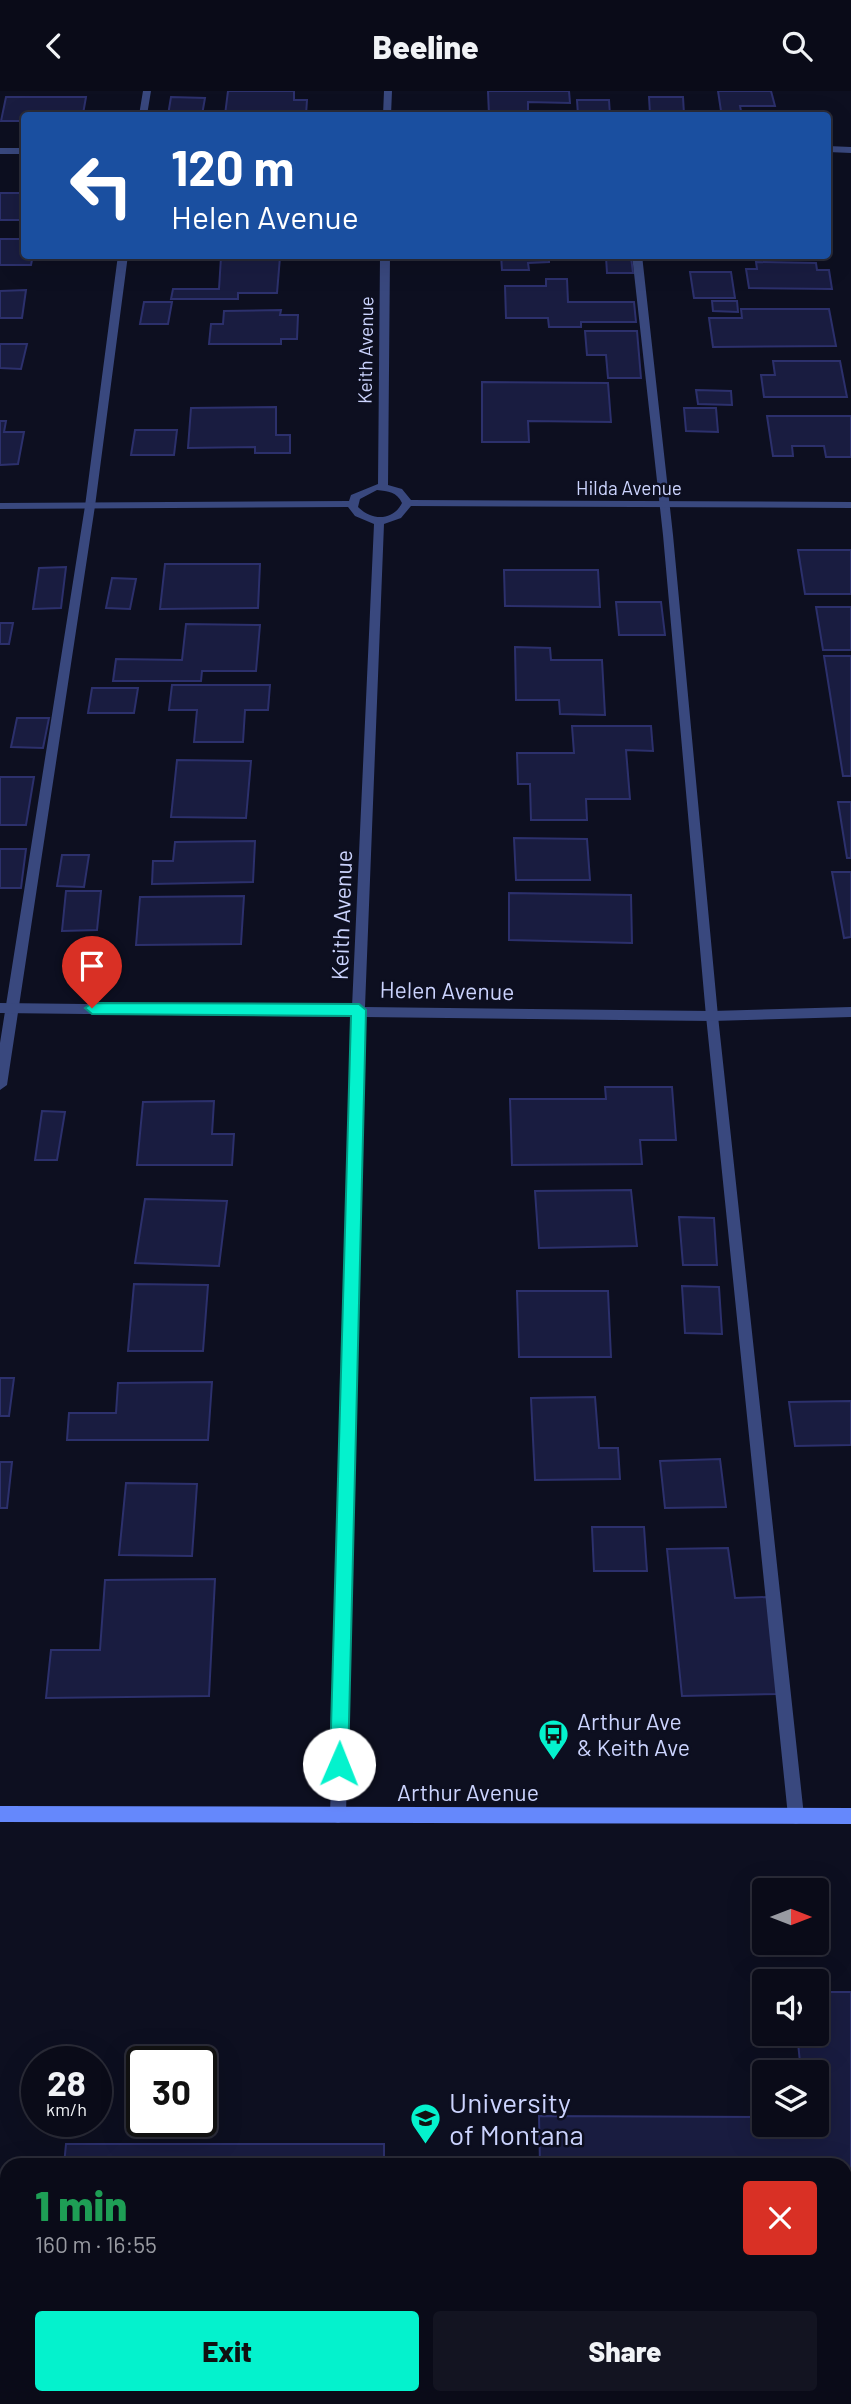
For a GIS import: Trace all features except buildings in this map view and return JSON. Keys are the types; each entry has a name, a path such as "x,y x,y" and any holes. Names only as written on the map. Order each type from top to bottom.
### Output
{"street":[{"path":"144,112 147,91"},
{"path":"387,112 388,91"},
{"path":"831,149 851,150 851,143"},
{"path":"0,151 21,151"},
{"path":"0,1085 5,1008 90,506 122,259"},
{"name":"Keith Avenue","path":"383,487 386,259"},
{"path":"637,259 664,504 712,1016 796,1816"},
{"path":"383,487 398,491 407,503 402,513 396,517 379,521 362,517 353,504 360,492 383,487"},
{"name":"Hilda Avenue","path":"407,503 851,505"},
{"path":"0,506 353,504"},
{"name":"Keith Avenue","path":"338,1815 359,1010 379,521"},
{"name":"Helen Avenue","path":"5,1008 712,1016 851,1012"},
{"name":"Arthur Avenue","path":"0,1814 851,1816"}],"place":[{"name":"Arthur Ave & Keith Ave","path":"554,1761"},
{"name":"University of Montana","path":"426,2145"}],"route":[{"path":"92,1008 359,1010 339,1764"}]}
